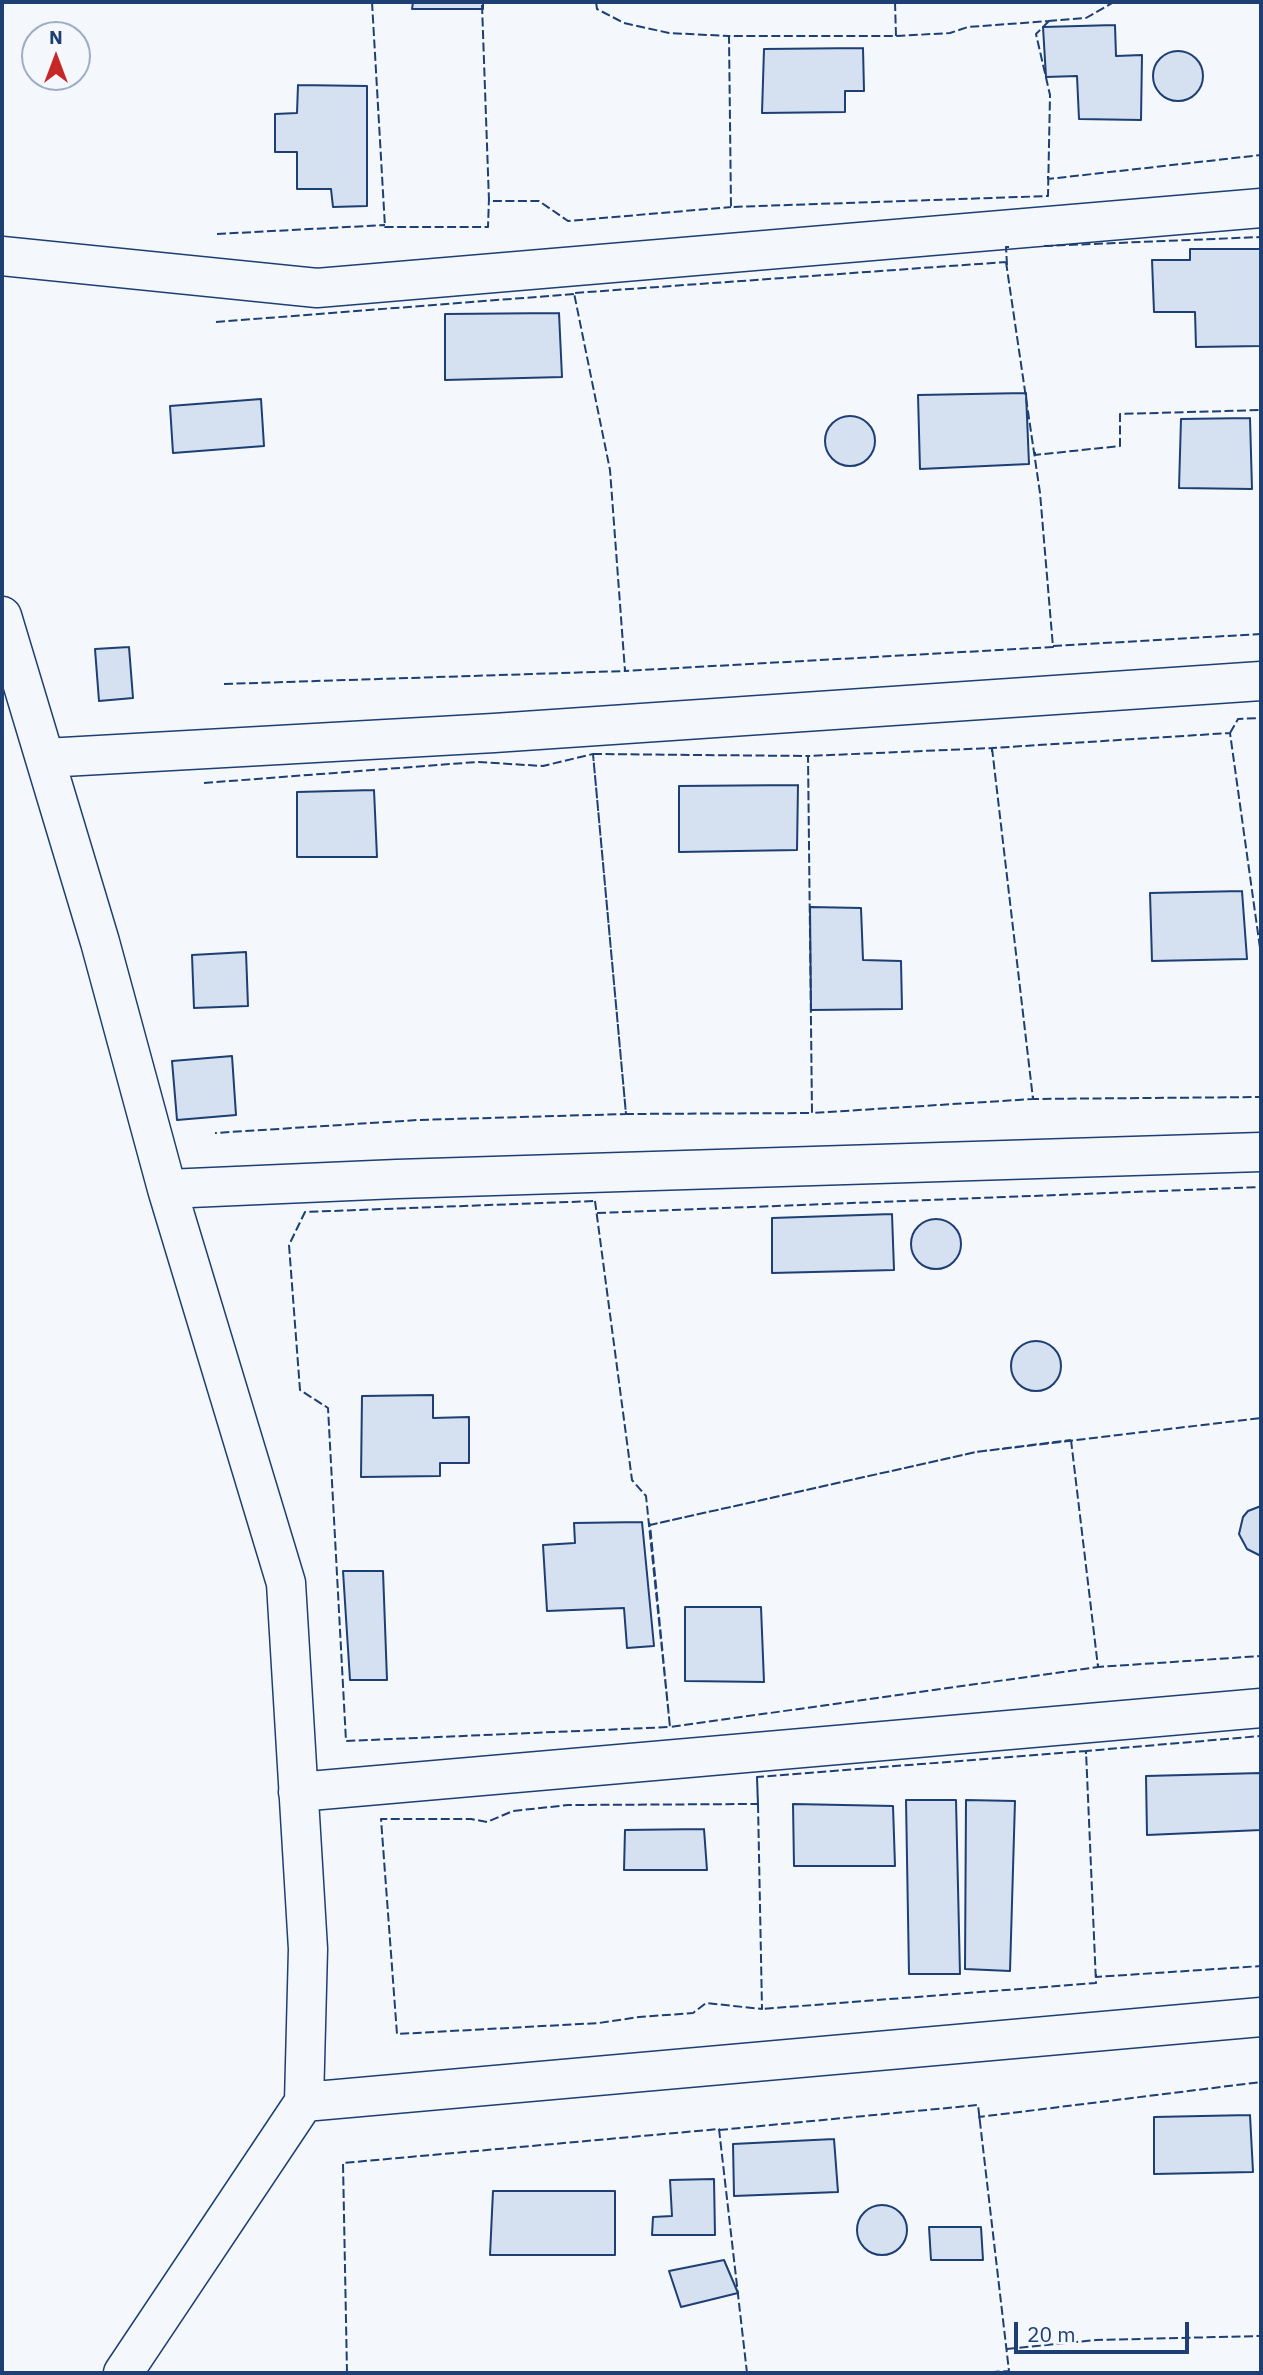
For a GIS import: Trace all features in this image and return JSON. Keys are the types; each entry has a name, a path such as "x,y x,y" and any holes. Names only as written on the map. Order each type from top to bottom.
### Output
{"street":[{"path":"2,256 317,288 1261,208"},
{"path":"2,617 100,942 167,1189 286,1583 308,1949 304,2102 122,2373"},
{"path":"45,758 508,732 1261,681"},
{"path":"167,1189 397,1179 1261,1152"},
{"path":"298,1792 1261,1708"},
{"path":"304,2102 1261,2017"}],"building":[{"path":"413,2 483,2 483,9 412,9"},
{"path":"1115,25 1116,56 1142,55 1141,120 1079,119 1077,76 1046,77 1043,27"},
{"path":"863,48 864,91 845,91 845,112 762,113 764,49"},
{"path":"1178,51 1196,58 1203,76 1196,94 1178,101 1160,94 1153,76 1160,58"},
{"path":"298,85 367,86 367,206 333,207 331,189 297,189 297,152 275,152 275,114 297,113"},
{"path":"1190,249 1261,249 1261,346 1196,347 1195,312 1154,312 1152,260 1190,260"},
{"path":"559,313 562,377 445,380 445,314"},
{"path":"1026,393 1029,464 920,469 918,395"},
{"path":"261,399 264,446 173,453 170,406"},
{"path":"850,416 868,423 875,441 868,459 850,466 832,459 825,441 832,423"},
{"path":"1250,418 1252,489 1179,488 1181,419"},
{"path":"129,647 133,698 99,701 95,649"},
{"path":"798,785 797,850 679,852 679,786"},
{"path":"374,790 377,857 297,857 297,792"},
{"path":"1242,891 1247,959 1152,961 1150,893"},
{"path":"810,907 861,908 863,960 901,961 902,1009 811,1010"},
{"path":"246,952 248,1006 194,1008 192,955"},
{"path":"232,1056 236,1115 177,1120 172,1061"},
{"path":"892,1214 894,1270 772,1273 772,1218"},
{"path":"936,1219 954,1226 961,1244 954,1262 936,1269 918,1262 911,1244 918,1226"},
{"path":"1036,1341 1054,1348 1061,1366 1054,1384 1036,1391 1018,1384 1011,1366 1018,1348"},
{"path":"433,1395 433,1418 469,1417 469,1463 440,1463 440,1476 361,1477 362,1396"},
{"path":"1261,1506 1261,1556 1247,1549 1239,1534 1243,1517 1248,1511"},
{"path":"642,1522 654,1646 627,1648 624,1608 547,1611 543,1545 575,1543 574,1523"},
{"path":"343,1571 383,1571 387,1680 350,1680"},
{"path":"685,1607 761,1607 764,1682 685,1681"},
{"path":"1261,1773 1261,1830 1147,1835 1146,1776"},
{"path":"906,1800 956,1800 960,1974 909,1974"},
{"path":"966,1800 1015,1801 1010,1971 965,1969"},
{"path":"793,1804 893,1806 895,1866 794,1866"},
{"path":"704,1829 707,1870 624,1870 625,1830"},
{"path":"1250,2115 1253,2172 1154,2174 1154,2117"},
{"path":"834,2139 838,2192 734,2196 733,2144"},
{"path":"714,2179 715,2235 652,2235 653,2217 672,2216 670,2180"},
{"path":"493,2191 615,2191 615,2255 490,2255"},
{"path":"882,2205 900,2212 907,2230 900,2248 882,2255 864,2248 857,2230 864,2212"},
{"path":"929,2227 981,2227 983,2260 931,2260"},
{"path":"724,2260 738,2293 681,2307 669,2271"}],"fence":[{"path":"372,2 385,227 488,227 489,198"},
{"path":"596,2 597,9 624,23 669,33 729,36 729,39"},
{"path":"895,2 896,36"},
{"path":"1048,21 1086,18 1114,2"},
{"path":"482,5 489,201 539,201 568,221 731,207"},
{"path":"1049,21 1036,34 1050,95 1048,196 731,207 729,36 897,36 950,33 968,27 1049,21"},
{"path":"1048,176 1048,179 1261,155"},
{"path":"217,234 385,225"},
{"path":"1044,246 1261,237"},
{"path":"1007,265 1006,247 1009,247"},
{"path":"1006,262 1040,493 1053,647 625,671 610,470 574,293 1006,262"},
{"path":"216,322 574,294"},
{"path":"1035,452 1035,455 1120,446 1120,414 1261,410"},
{"path":"1053,646 1261,634"},
{"path":"224,684 625,671 625,668"},
{"path":"1230,733 1238,719 1261,718"},
{"path":"992,752 992,748 1230,733 1261,955"},
{"path":"992,748 1033,1099 812,1113 808,756 992,748"},
{"path":"593,754 808,756 812,1113 626,1114 593,754"},
{"path":"204,783 477,762 543,766 593,754 626,1114 418,1120 215,1133"},
{"path":"1033,1096 1033,1099 1261,1097"},
{"path":"597,1213 1261,1187"},
{"path":"595,1201 632,1480 646,1496 670,1727 346,1741 328,1408 300,1390 289,1245 305,1212 595,1201"},
{"path":"649,1523 650,1525 976,1452 1261,1418"},
{"path":"1071,1440 1098,1667 670,1727 650,1525 976,1452 1071,1440"},
{"path":"1098,1664 1098,1667 1261,1656"},
{"path":"1086,1754 1086,1751 1261,1736"},
{"path":"758,1804 757,1777 1086,1751 1096,1983 762,2009 762,2006"},
{"path":"757,1777 758,1807"},
{"path":"758,1804 762,2009 706,2003 693,2013 599,2023 397,2034 381,1819 471,1819 487,1822 513,1811 568,1805 758,1804"},
{"path":"1096,1974 1096,1977 1261,1966"},
{"path":"980,2120 979,2117 1261,2082"},
{"path":"719,2130 978,2105 1009,2371 977,2373"},
{"path":"347,2373 343,2163 719,2129 747,2373"},
{"path":"1007,2349 1096,2340 1261,2336"}]}
